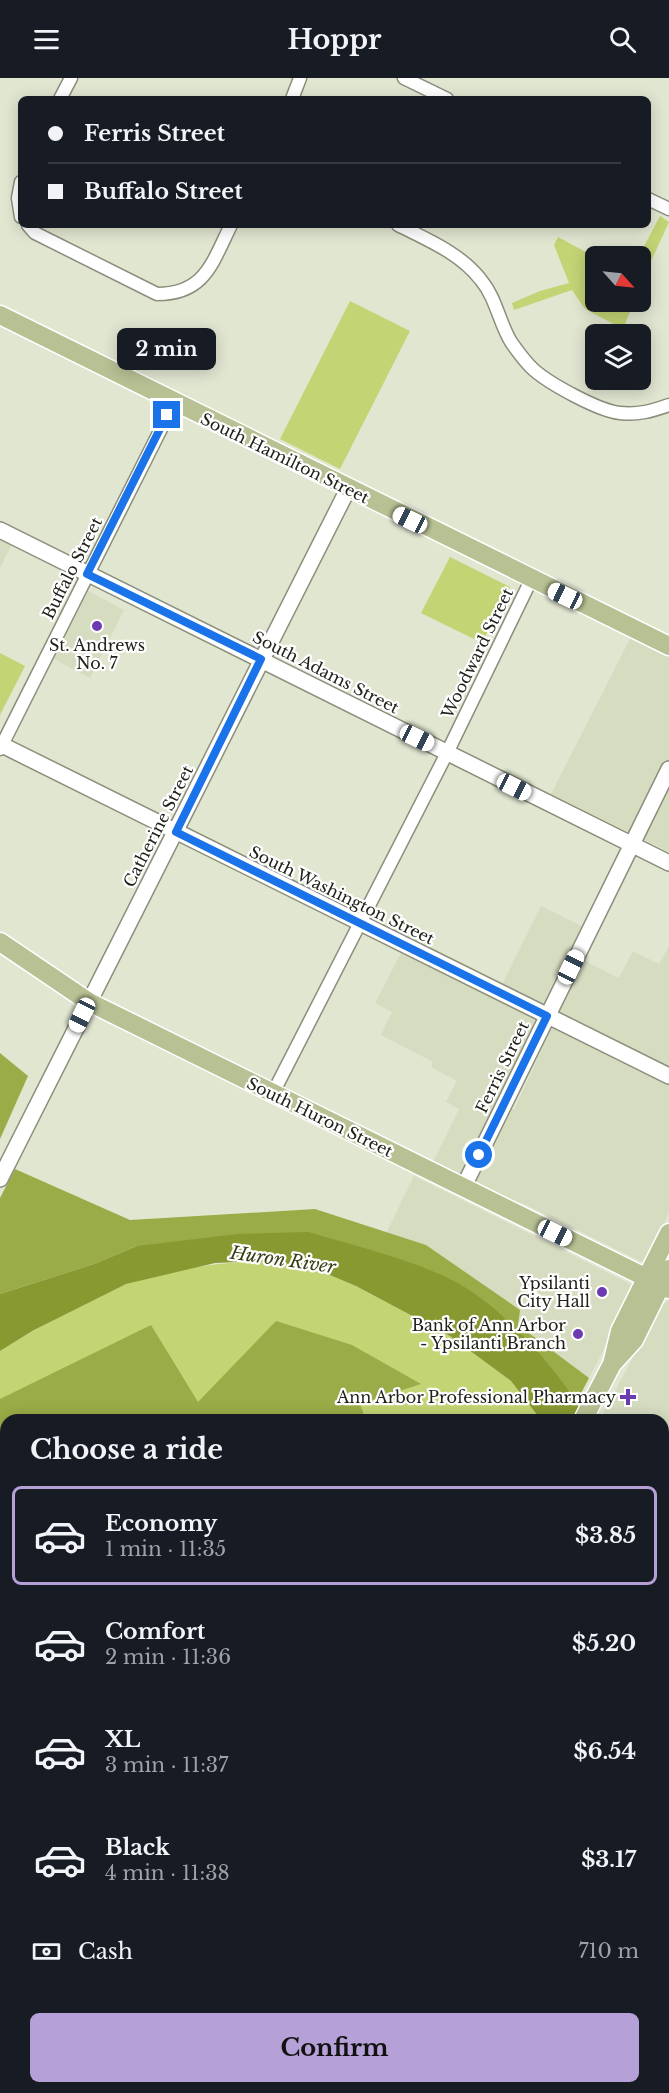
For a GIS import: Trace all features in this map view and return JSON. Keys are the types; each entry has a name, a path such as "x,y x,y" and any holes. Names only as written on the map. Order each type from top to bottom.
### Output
{"main road":[{"name":"South Hamilton Street","path":"0,315 531,580 669,646"},
{"name":"South Huron Street","path":"0,942 89,1002 464,1188 661,1281"},
{"path":"586,1414 612,1364 634,1340 661,1281 669,1233"}],"street":[{"path":"62,96 71,78"},
{"path":"293,96 300,78"},
{"path":"404,78 441,96"},
{"path":"651,200 669,209"},
{"path":"31,228 35,233 157,294 177,294 193,287 209,268 229,228"},
{"path":"404,228 446,249 465,262 482,281 510,339 522,358 536,372 604,409 619,413 645,413 669,405"},
{"name":"Buffalo Street","path":"1,746 174,403"},
{"name":"Catherine Street","path":"0,1179 348,489"},
{"name":"South Adams Street","path":"0,530 669,863"},
{"name":"Woodward Street","path":"273,1093 447,753 531,580"},
{"name":"South Washington Street","path":"1,746 669,1076"},
{"name":"Ferris Street","path":"464,1188 669,769"}],"shaded area":[{"path":"660,216 669,222 651,261 651,246 644,246"},
{"path":"558,237 585,252 585,309 572,290 514,310 512,303 540,291 569,283 554,245"},
{"path":"350,301 410,331 340,469 280,439"},
{"path":"591,312 630,312 625,324 614,324"},
{"path":"0,538 12,544 0,568"},
{"path":"450,557 510,587 482,643 421,613"},
{"path":"88,591 124,610 90,678 54,659"},
{"path":"631,637 669,656 669,852 551,794"},
{"path":"0,653 25,666 0,715"},
{"path":"541,906 583,927 497,1101 514,1110 583,960 619,978 633,951 659,964 669,946 669,1212 646,1264 524,1204 488,1193 432,1164 459,1109 446,1102 457,1081 431,1067 433,1062 381,1035 392,1012 375,1003 401,953 495,999"},
{"path":"0,1053 28,1076 0,1139"},
{"path":"15,1169 130,1220 315,1209 426,1245 520,1310 518,1325 589,1378 576,1403 569,1393 453,1281 377,1252 137,1246 94,1264 0,1294 0,1198"},
{"path":"414,1176 630,1284 631,1290 627,1305 576,1403 569,1393 453,1281 377,1252"},
{"path":"256,1261 313,1268 356,1286 450,1336 511,1381 536,1414 363,1414 359,1404 420,1384 198,1402 0,1399 0,1351 62,1315 126,1284 190,1268"},
{"path":"669,1300 669,1414 603,1414 661,1306"},
{"path":"276,1321 352,1345 421,1384 360,1404 364,1414 0,1414 0,1399 151,1325 198,1402"}],"water":[{"name":"Huron River","path":"308,1232 417,1265 452,1280 471,1291 510,1322 562,1381 583,1414 536,1414 511,1381 450,1336 356,1286 313,1268 256,1261 215,1263 126,1284 34,1330 0,1351 0,1294 94,1264 137,1246 238,1234"}],"place":[{"name":"St. Andrews No. 7","path":"97,626"},
{"name":"Ypsilanti City Hall","path":"602,1292"},
{"name":"Bank of Ann Arbor - Ypsilanti Branch","path":"578,1334"},
{"name":"Ann Arbor Professional Pharmacy","path":"628,1397"}],"route":[{"path":"167,415 87,574 261,659 176,832 547,1016 479,1155"}]}
